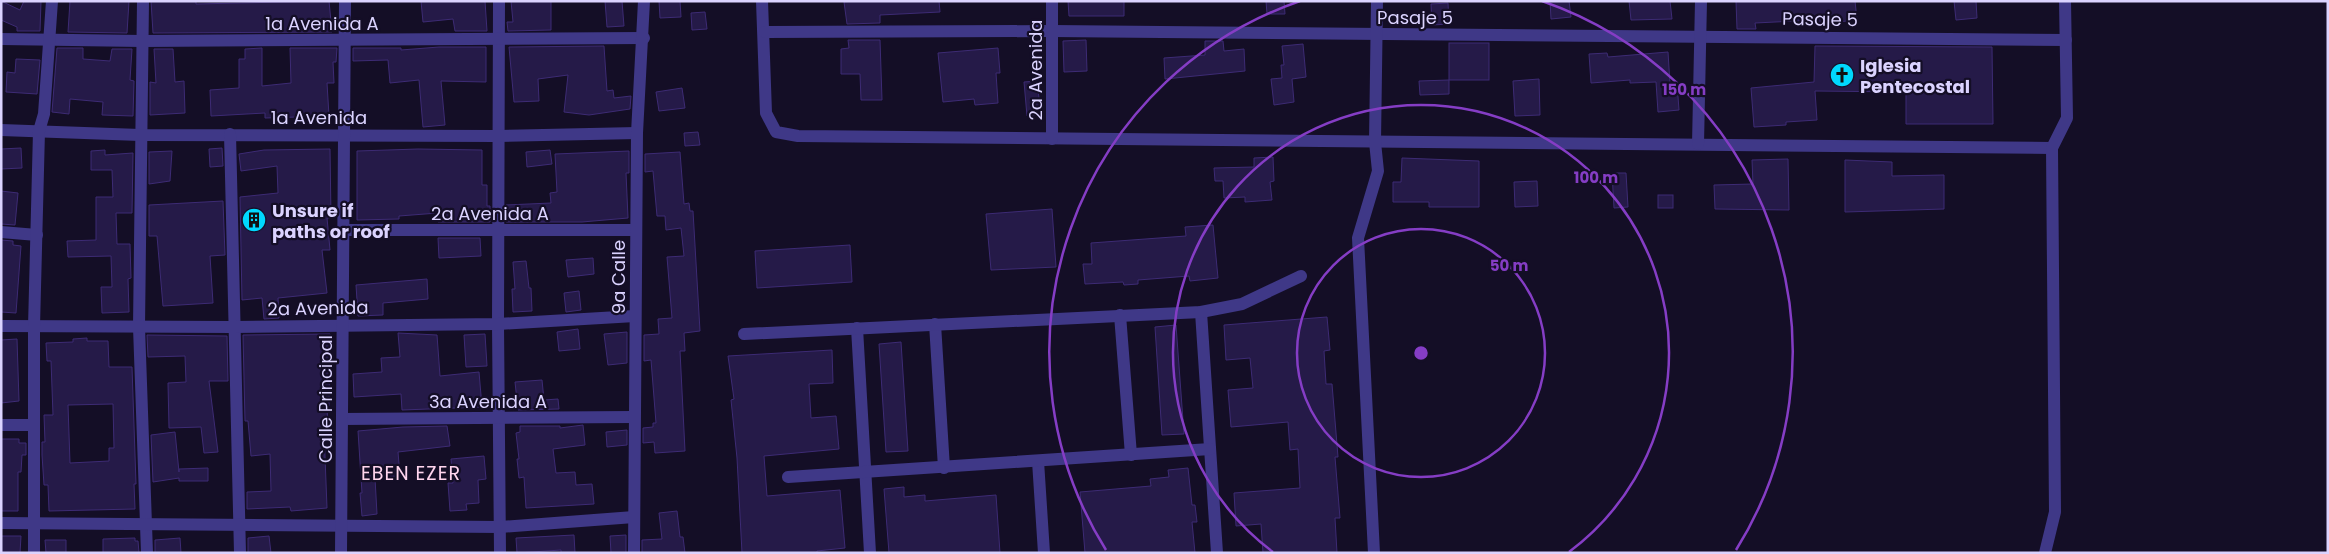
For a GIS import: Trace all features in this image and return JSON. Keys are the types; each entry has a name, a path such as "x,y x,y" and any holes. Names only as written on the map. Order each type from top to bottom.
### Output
{"street":[{"path":"34,553 34,327 39,131 44,114 52,1"},
{"path":"143,1 139,326 147,553"},
{"name":"Calle Principal","path":"340,553 346,1"},
{"path":"499,1 498,324 500,553"},
{"name":"9a Calle","path":"634,553 637,133 644,38 644,1"},
{"path":"762,1 765,32 766,113 776,132 798,136 2052,148"},
{"name":"2a Avenida","path":"1052,1 1052,139"},
{"path":"1374,553 1358,238 1378,171 1375,142 1377,1"},
{"path":"1698,144 1701,1"},
{"path":"2044,553 2055,512 2052,148 2067,118 2065,1"},
{"name":"Pasaje 5","path":"765,32 1052,31 1700,35 2066,40"},
{"name":"1a Avenida A","path":"1,39 345,41 644,38"},
{"name":"1a Avenida","path":"1,130 140,135 498,136 637,133"},
{"path":"230,134 233,327 240,553"},
{"name":"2a Avenida A","path":"343,230 636,230"},
{"path":"1,232 36,235"},
{"path":"744,334 1202,312 1242,304 1301,276"},
{"path":"1202,312 1217,553"},
{"path":"1120,315 1131,455"},
{"name":"2a Avenida","path":"1,326 233,327 498,324 635,316"},
{"path":"935,324 944,468"},
{"path":"857,328 870,553"},
{"name":"3a Avenida A","path":"342,419 634,417"},
{"path":"1,425 33,425"},
{"path":"788,477 1210,449"},
{"path":"1038,461 1044,553"},
{"path":"1,523 500,527 634,517"}],"building":[{"path":"1,1 20,10 24,1 41,1 40,31 17,31 17,27 1,20"},
{"path":"70,1 129,1 127,33 68,32"},
{"path":"151,1 196,1 196,4 329,1 332,32 153,33"},
{"path":"421,1 485,1 487,31 455,31 453,19 423,22"},
{"path":"511,1 551,1 551,30 508,31 507,22 513,22"},
{"path":"605,1 622,1 624,26 607,27"},
{"path":"659,1 680,1 681,17 660,18"},
{"path":"939,1 940,12 880,15 880,23 847,24 844,2"},
{"path":"1068,1 1124,1 1124,16 1069,16"},
{"path":"1266,1 1284,1 1285,14 1267,14"},
{"path":"1550,1 1569,1 1571,17 1551,19"},
{"path":"1629,1 1670,1 1672,19 1631,20"},
{"path":"1736,1 1855,1 1857,20 1816,24 1816,20 1755,23 1756,29 1737,29"},
{"path":"1954,1 1976,1 1977,18 1956,20"},
{"path":"1448,3 1449,24 1432,25 1431,4"},
{"path":"705,12 707,29 692,30 691,13"},
{"path":"848,40 880,40 882,100 861,100 860,74 841,74 841,49 849,48"},
{"path":"1086,40 1087,71 1064,72 1063,41"},
{"path":"1205,41 1223,41 1224,51 1244,49 1245,71 1165,79 1164,58 1205,55"},
{"path":"1449,43 1489,43 1489,80 1449,80"},
{"path":"1303,44 1306,77 1292,79 1294,102 1274,105 1271,79 1282,78 1281,65 1284,65 1282,46"},
{"path":"604,46 607,91 613,90 614,98 631,96 630,109 589,115 564,112 568,75 538,79 539,101 514,102 509,47"},
{"path":"1815,46 1992,47 1993,124 1906,124 1906,92 1815,91 1817,120 1786,122 1786,125 1754,127 1751,88 1814,82"},
{"path":"439,47 486,47 486,82 441,81 445,125 423,127 419,80 390,83 388,60 353,61 353,48 401,48 401,50"},
{"path":"57,48 83,48 83,59 110,61 112,49 132,49 130,80 134,81 133,116 102,115 103,102 70,99 69,114 52,112"},
{"path":"262,48 262,86 291,83 290,48 337,48 336,62 333,62 334,83 327,83 329,116 265,118 265,113 211,116 210,90 239,88 239,59 245,59 245,49"},
{"path":"998,48 1000,73 996,73 998,103 975,105 974,99 943,102 938,53"},
{"path":"154,49 173,49 175,82 184,81 185,113 150,115 150,82 156,83"},
{"path":"1668,52 1670,84 1677,83 1679,110 1658,112 1656,82 1630,83 1630,80 1591,83 1589,54 1607,53 1608,57"},
{"path":"16,59 40,60 37,94 6,92 7,72 15,73"},
{"path":"1539,79 1540,115 1515,116 1513,81"},
{"path":"1449,80 1449,94 1420,95 1419,81"},
{"path":"1037,81 1041,115 1027,116 1024,82"},
{"path":"682,88 685,108 659,111 656,92"},
{"path":"698,132 700,145 685,146 684,133"},
{"path":"21,148 22,168 1,169 1,149"},
{"path":"222,148 223,166 210,167 209,149"},
{"path":"330,149 331,218 327,218 330,250 322,250 327,293 278,298 279,318 264,319 262,298 242,300 240,197 278,193 277,166 241,171 239,154 264,150"},
{"path":"418,149 482,150 482,185 487,185 487,206 490,206 490,222 438,222 438,213 399,216 399,219 357,220 357,151"},
{"path":"105,150 105,155 133,153 132,213 116,213 117,244 130,244 129,312 102,313 101,287 112,287 111,256 68,257 67,241 96,240 96,197 113,197 112,170 91,170 91,151"},
{"path":"550,150 552,164 527,167 526,152"},
{"path":"172,151 170,181 149,184 149,152"},
{"path":"629,151 629,173 626,173 628,218 582,222 506,222 506,205 551,203 550,193 557,192 555,154"},
{"path":"680,152 684,204 689,203 690,211 693,211 700,331 684,333 685,351 680,351 685,451 655,453 654,442 643,443 643,428 653,427 653,423 656,423 651,360 644,361 644,335 659,334 658,319 672,318 667,257 684,256 681,228 666,230 665,216 657,216 653,171 645,172 645,154"},
{"path":"1273,157 1274,181 1270,182 1272,200 1245,202 1245,197 1224,198 1223,181 1215,181 1214,168 1254,167 1254,158"},
{"path":"1402,158 1479,161 1479,207 1429,207 1429,202 1393,202 1393,182 1401,182"},
{"path":"1788,159 1789,210 1715,209 1714,185 1753,184 1752,160"},
{"path":"1845,160 1892,162 1892,176 1944,175 1944,209 1845,212"},
{"path":"1612,173 1626,173 1628,207 1614,208"},
{"path":"1537,181 1538,206 1515,207 1514,182"},
{"path":"1,191 18,193 15,225 1,224"},
{"path":"1658,195 1673,195 1673,208 1658,208"},
{"path":"223,201 225,255 210,256 213,303 163,306 157,236 149,236 149,205"},
{"path":"1052,209 1056,267 991,270 986,214"},
{"path":"1213,225 1218,278 1190,281 1189,276 1138,280 1138,284 1124,285 1123,282 1085,284 1083,264 1092,264 1091,243 1186,236 1185,227"},
{"path":"438,238 480,238 481,256 439,258"},
{"path":"1,240 13,241 13,245 21,246 16,313 1,312"},
{"path":"850,245 852,282 757,288 755,251"},
{"path":"593,258 594,274 568,277 566,260"},
{"path":"526,261 529,288 531,288 532,311 513,312 512,289 515,289 513,262"},
{"path":"427,279 428,299 383,303 383,315 358,316 356,285"},
{"path":"579,291 581,310 566,312 564,293"},
{"path":"1327,317 1330,350 1324,351 1326,384 1332,384 1338,457 1335,457 1340,518 1335,518 1337,553 1263,553 1261,524 1236,526 1234,493 1300,488 1298,449 1290,450 1288,422 1231,427 1228,390 1253,388 1250,358 1226,360 1224,325"},
{"path":"1176,325 1184,434 1162,435 1155,327"},
{"path":"578,329 580,349 559,351 557,332"},
{"path":"627,332 627,363 608,365 604,334"},
{"path":"398,333 437,335 440,376 479,372 482,407 402,410 401,394 354,397 353,374 382,372 381,358 400,357"},
{"path":"330,334 328,430 324,431 327,508 291,511 290,507 247,509 247,492 271,491 270,454 251,456 248,421 245,421 243,335"},
{"path":"485,334 487,366 466,367 464,335"},
{"path":"147,335 227,336 228,381 209,381 218,452 204,453 201,427 169,428 168,383 186,382 185,356 148,357"},
{"path":"87,338 87,341 108,341 109,367 132,367 136,484 134,484 135,509 49,511 48,485 44,485 42,455 42,442 45,442 44,415 53,415 51,361 47,361 46,343 73,342 73,339","holes":["113,404 114,448 109,448 109,461 70,463 68,405"]},
{"path":"17,339 19,401 1,403 1,340"},
{"path":"901,342 908,451 886,452 879,344"},
{"path":"832,350 833,383 809,384 811,418 836,416 839,449 764,456 767,496 840,490 845,548 817,551 817,553 742,553 737,458 731,400 734,399 728,356"},
{"path":"542,380 544,400 558,399 559,409 518,410 515,382"},
{"path":"583,425 585,445 553,449 556,473 575,472 576,485 592,484 594,504 526,508 524,477 519,478 517,459 519,459 516,433 520,432 520,426 560,426 560,428"},
{"path":"447,426 450,446 398,452 400,476 375,478 377,514 362,516 358,431"},
{"path":"627,430 627,445 607,447 606,432"},
{"path":"175,432 179,472 179,469 208,468 208,481 179,481 179,478 153,482 151,435"},
{"path":"1,439 19,439 19,443 26,443 26,455 22,455 21,472 18,472 18,511 1,511"},
{"path":"484,456 486,479 478,480 479,503 466,504 467,510 450,511 448,483 453,483 451,459"},
{"path":"1188,468 1192,505 1195,505 1197,522 1192,522 1195,553 1085,553 1080,492 1151,486 1150,479 1169,477 1168,470"},
{"path":"904,487 904,497 925,495 925,501 996,495 1000,553 889,553 884,489"},
{"path":"677,511 680,537 683,537 685,553 642,553 642,540 662,539 659,513"},
{"path":"574,535 575,553 561,553 561,550 517,553 516,538"},
{"path":"626,535 626,553 611,553 610,536"},
{"path":"1,536 21,536 20,553 1,553"},
{"path":"269,536 271,553 248,553 248,538"},
{"path":"135,538 135,541 138,541 139,553 103,553 103,539"},
{"path":"180,538 181,553 155,553 155,540"},
{"path":"45,540 66,540 66,553 46,553"}],"place":[{"name":"Iglesia Pentecostal","path":"1842,75"},
{"name":"Unsure if paths or roof","path":"254,220"}],"district":[{"name":"EBEN EZER","path":"411,473"}]}
